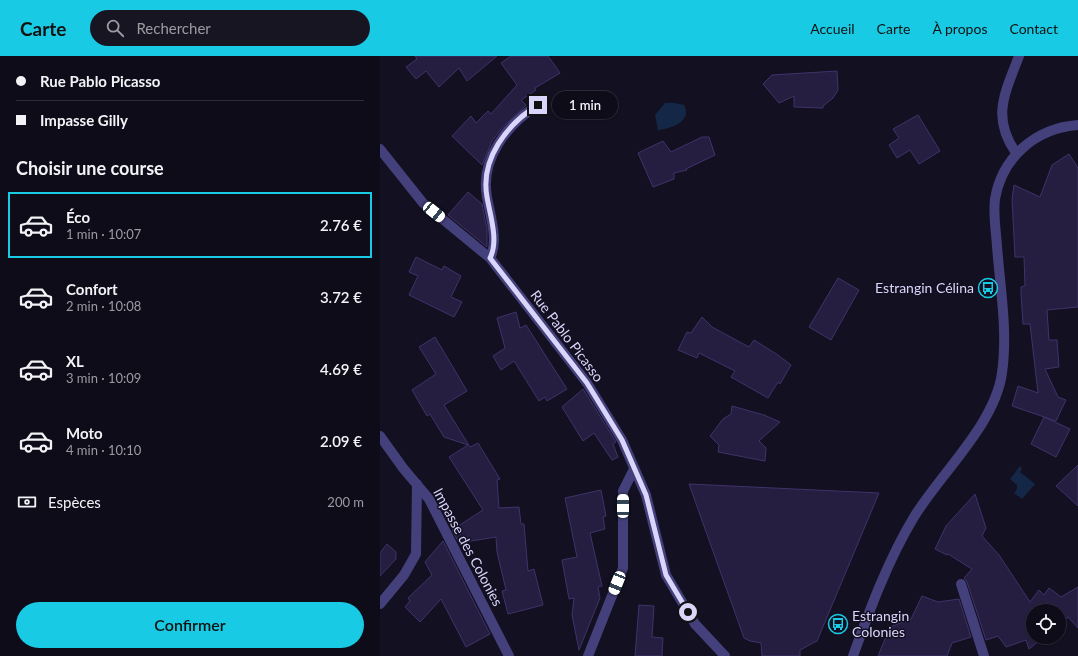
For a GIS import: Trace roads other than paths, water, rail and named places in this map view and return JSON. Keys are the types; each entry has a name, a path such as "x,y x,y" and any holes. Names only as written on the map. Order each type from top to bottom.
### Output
{"street":[{"path":"1016,153 1007,141 1003,128 1002,104 1019,56"},
{"path":"490,258 493,252 492,223 485,185 492,155 501,139 526,112 538,105"},
{"path":"853,656 891,560 914,518 978,429 989,412 998,392 1002,374 1004,344 995,201 1003,171 1016,153 1032,140 1054,130 1078,125"},
{"name":"Rue Pablo Picasso","path":"380,149 423,203 490,258 587,383 622,440 646,495 666,575 695,624 725,656"},
{"name":"Impasse des Colonies","path":"380,436 429,499 510,656"},
{"path":"588,656 623,568 623,491 634,469"},
{"path":"380,604 404,575 416,554 417,484"},
{"path":"961,584 984,656"}],"water":[{"path":"665,103 684,105 686,111 685,116 679,124 658,130 655,115"},
{"path":"1020,466 1022,468 1020,472 1035,484 1022,499 1014,493 1017,489 1017,485 1010,479"}],"place":[{"name":"Estrangin Célina","path":"988,288"},
{"name":"Estrangin Colonies","path":"838,624"}]}
